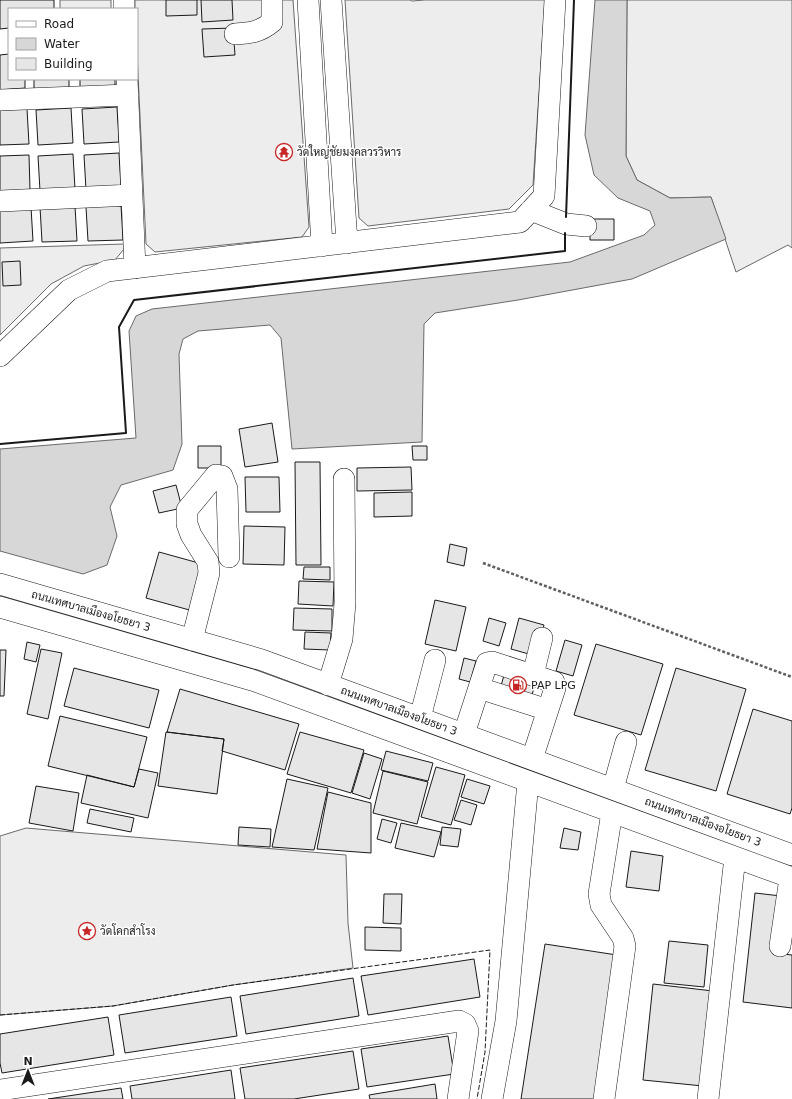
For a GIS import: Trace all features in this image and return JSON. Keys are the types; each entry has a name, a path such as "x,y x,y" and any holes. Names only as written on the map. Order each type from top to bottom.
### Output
{"street":[{"path":"236,34 259,31 264,29 272,22 272,0"},
{"path":"308,0 322,246"},
{"path":"331,0 347,244"},
{"path":"0,356 69,290 107,271 347,244 520,222 544,196 555,0"},
{"path":"0,100 127,87 135,268"},
{"path":"0,201 132,195"},
{"path":"531,210 566,224 586,226"},
{"path":"192,640 209,573 208,562 191,535 187,524 187,510 216,475 222,476 227,489 229,557"},
{"path":"328,685 343,631 345,603 344,479"},
{"path":"198,496 227,508"},
{"name":"ถนนเทศบาลเมืองอโยธยา 3","path":"0,584 262,660 614,789 789,848"},
{"name":"ถนนเทศบาลเมืองอโยธยา 3","path":"0,608 255,682 791,878"},
{"path":"533,675 542,638"},
{"path":"420,718 435,660"},
{"path":"464,734 487,664 489,662 554,682 555,688 548,710 524,756 508,774"},
{"path":"479,688 548,710"},
{"path":"614,789 626,742"},
{"path":"492,1099 506,1021 528,782"},
{"path":"604,1099 625,946 623,938 601,904 599,894 612,812"},
{"path":"708,1099 735,857"},
{"path":"780,946 791,878"},
{"path":"0,1090 459,1021 465,1024 468,1031 458,1099"}],"path":[{"path":"483,563 792,677"}],"shaded area":[{"path":"60,0 111,0 111,8 60,8"},
{"path":"135,0 293,0 309,227 302,237 155,252 146,244 138,73 138,8 135,8"},
{"path":"345,0 545,0 533,185 509,209 368,226 359,218"},
{"path":"627,0 792,0 792,248 788,245 736,272 711,197 670,198 637,180 626,156"},
{"path":"124,244 124,249 115,260 84,266 51,284 0,335 0,248"},
{"path":"26,828 346,855 348,923 353,968 233,985 113,1006 0,1015 0,836"}],"water":[{"path":"595,0 627,0 626,156 637,180 670,198 711,197 726,239 632,279 518,300 435,313 424,324 422,442 292,449 281,338 270,325 198,331 183,339 179,354 182,444 173,470 121,485 110,507 117,536 107,565 83,574 0,551 0,449 136,438 129,331 136,316 152,309 570,262 644,235 655,225 650,211 618,198 594,175 585,135"}],"building":[{"path":"0,0 54,0 54,8 8,8 8,28 0,29"},
{"path":"166,0 197,0 197,15 166,16"},
{"path":"201,0 232,0 233,20 202,22"},
{"path":"233,28 235,55 204,57 202,29"},
{"path":"8,54 8,80 25,80 25,88 0,90 0,55"},
{"path":"34,80 69,80 69,88 34,89"},
{"path":"80,80 115,80 115,87 80,88"},
{"path":"117,107 119,142 84,144 82,109"},
{"path":"71,108 73,143 38,145 36,110"},
{"path":"27,109 29,144 0,145 0,110"},
{"path":"119,153 121,188 86,190 84,155"},
{"path":"73,154 75,189 40,191 38,156"},
{"path":"29,155 30,190 0,191 0,156"},
{"path":"121,205 123,240 88,241 86,207"},
{"path":"75,206 77,241 42,242 40,207"},
{"path":"31,207 33,241 0,243 0,208"},
{"path":"590,219 614,219 614,240 590,240"},
{"path":"20,261 21,285 3,286 2,262"},
{"path":"272,423 278,462 245,467 239,429"},
{"path":"198,446 221,446 221,468 198,468"},
{"path":"412,446 427,446 427,460 413,460"},
{"path":"295,462 320,462 321,565 296,565"},
{"path":"411,467 412,490 357,491 357,468"},
{"path":"245,477 279,477 280,512 246,512"},
{"path":"176,485 182,508 159,513 153,491"},
{"path":"412,492 412,516 374,517 374,493"},
{"path":"244,526 285,527 284,565 243,564"},
{"path":"450,544 467,548 464,566 447,562"},
{"path":"159,552 206,565 193,611 146,598"},
{"path":"304,567 330,567 330,580 303,579"},
{"path":"299,581 334,582 333,606 298,604"},
{"path":"435,600 466,607 456,651 425,644"},
{"path":"294,608 332,609 332,631 293,630"},
{"path":"489,618 506,623 499,646 483,641"},
{"path":"519,618 544,625 536,656 511,649"},
{"path":"305,632 331,633 330,650 304,649"},
{"path":"565,640 582,645 573,676 556,671"},
{"path":"27,642 40,645 36,662 24,659"},
{"path":"596,644 663,664 641,735 574,715"},
{"path":"41,649 62,653 48,719 27,714"},
{"path":"0,650 6,650 4,696 0,696"},
{"path":"464,658 476,661 470,682 459,679"},
{"path":"74,668 159,690 149,728 64,706"},
{"path":"676,668 746,689 716,791 645,770"},
{"name":"PAP LPG","path":"504,675 535,684 532,695 501,686"},
{"path":"180,689 299,724 285,770 222,751 224,739 167,732"},
{"path":"753,709 792,721 792,808 790,814 727,794"},
{"path":"60,716 147,737 134,787 48,766"},
{"path":"166,732 224,739 217,794 158,786"},
{"path":"300,732 364,750 351,793 287,774"},
{"path":"386,751 433,763 428,781 381,770"},
{"path":"364,753 382,759 370,799 352,793"},
{"path":"436,767 465,775 451,825 421,817"},
{"path":"139,769 158,773 148,818 81,803 87,775 134,787"},
{"path":"383,771 428,782 417,824 373,813"},
{"path":"287,779 328,788 314,850 272,847"},
{"path":"467,779 490,786 484,804 461,797"},
{"path":"36,786 79,793 73,831 29,823"},
{"path":"328,792 371,803 371,853 317,849"},
{"path":"461,800 477,805 471,825 454,820"},
{"path":"90,809 134,818 131,832 87,823"},
{"path":"382,819 397,823 391,843 377,839"},
{"path":"401,823 441,832 434,857 395,848"},
{"path":"239,827 271,829 270,847 238,845"},
{"path":"442,827 461,829 458,847 440,845"},
{"path":"564,828 581,832 578,850 560,848"},
{"path":"631,851 663,856 659,891 626,887"},
{"path":"755,893 781,896 775,953 792,955 792,1008 743,1002"},
{"path":"384,894 402,894 401,924 383,923"},
{"path":"365,927 401,928 401,951 365,950"},
{"path":"669,941 708,945 704,987 664,983"},
{"path":"545,944 617,955 594,1099 521,1099"},
{"path":"474,959 480,997 368,1015 361,976"},
{"path":"353,978 359,1016 246,1034 240,996"},
{"path":"653,984 713,991 703,1086 643,1080"},
{"path":"231,997 237,1036 125,1053 119,1015"},
{"path":"108,1017 114,1055 2,1073 0,1063 0,1034"},
{"path":"448,1036 454,1074 367,1087 361,1049"},
{"path":"353,1051 359,1089 294,1099 245,1099 240,1068"},
{"path":"231,1070 235,1099 132,1099 130,1086"},
{"path":"435,1084 437,1099 370,1099 369,1095"},
{"path":"121,1088 123,1099 48,1099"}],"fence":[{"path":"0,1015 113,1006 233,985 490,950 485,1052 477,1099"}],"wall":[{"path":"566,217 574,0"},
{"path":"0,444 126,433 119,327 134,300 565,251 565,233"}],"place":[{"name":"วัดใหญ่ชัยมงคลวรวิหาร","path":"284,152"},
{"name":"PAP LPG","path":"518,685"},
{"name":"วัดโคกสำโรง","path":"87,931"}]}
